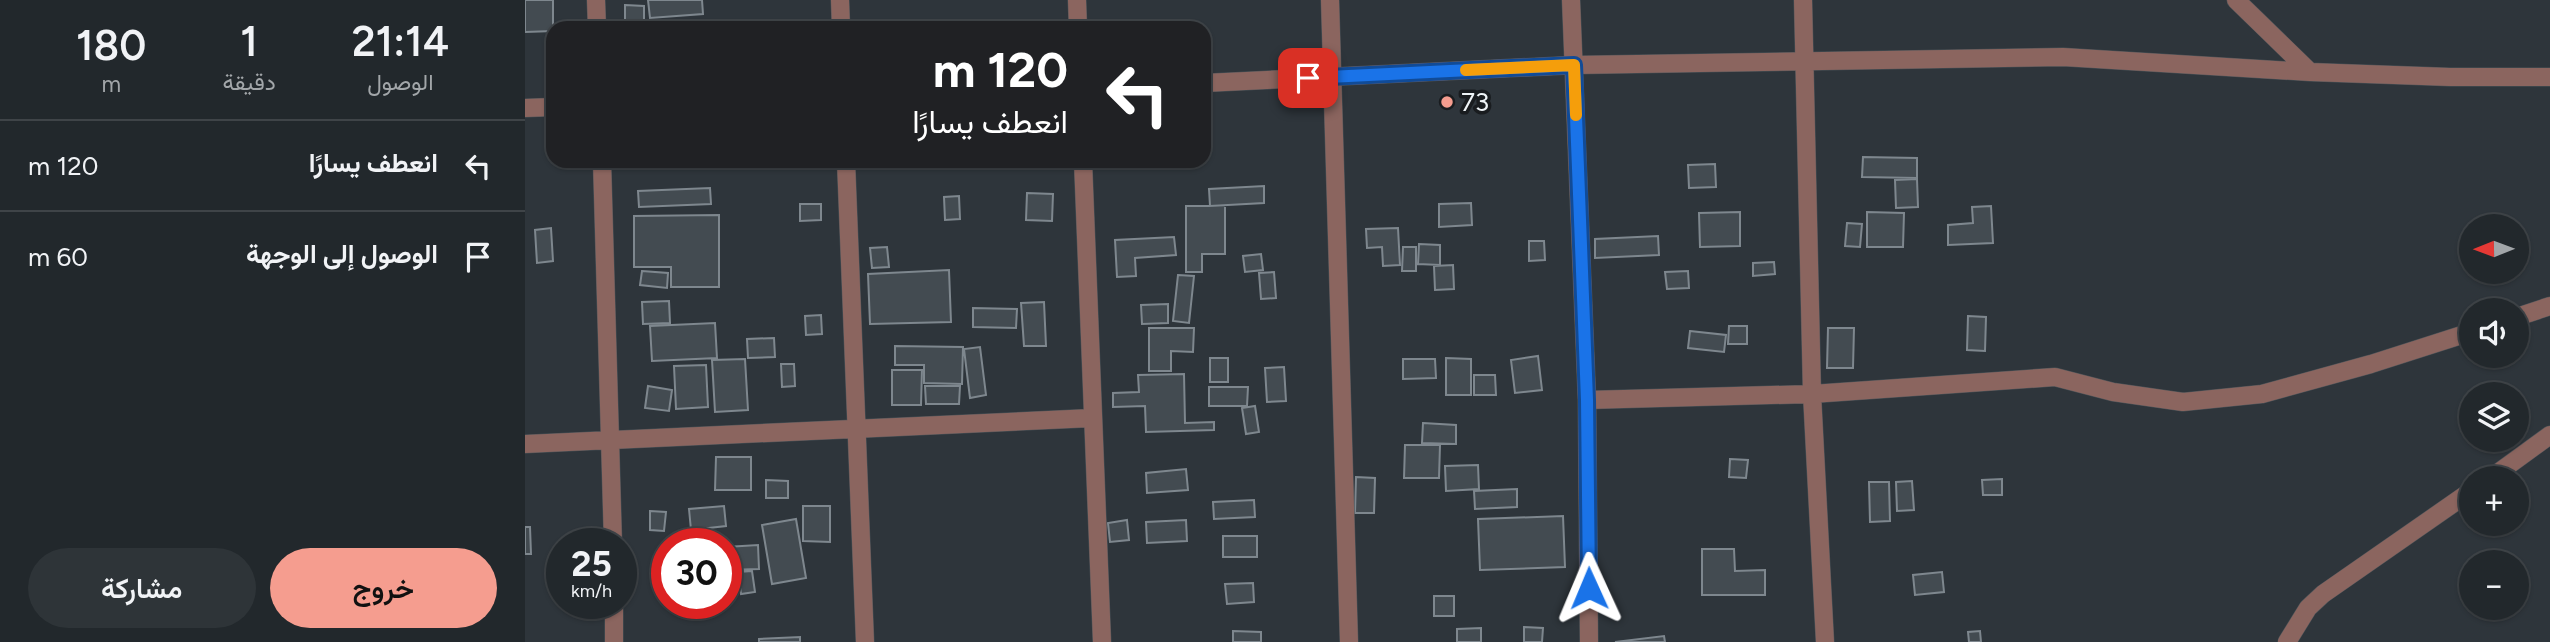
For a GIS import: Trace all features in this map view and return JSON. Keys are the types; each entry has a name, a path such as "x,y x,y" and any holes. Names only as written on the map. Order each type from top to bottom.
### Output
{"street":[{"path":"596,0 597,21"},
{"path":"840,0 841,21"},
{"path":"1077,0 1078,21"},
{"path":"1330,0 1349,642"},
{"path":"1571,0 1587,400 1589,642"},
{"path":"1803,0 1812,394 1825,642"},
{"path":"2236,0 2310,72"},
{"path":"1211,83 1574,65 2063,57 2310,72 2550,77"},
{"path":"525,108 546,107"},
{"path":"602,168 613,528"},
{"path":"846,168 865,642"},
{"path":"1083,168 1103,642"},
{"path":"2529,313 2550,306"},
{"path":"1587,400 1812,394 2055,377 2113,391 2183,402 2262,394 2459,336"},
{"path":"525,444 1092,418"},
{"path":"2507,466 2550,435"},
{"path":"2287,642 2308,608 2323,594 2459,499"},
{"path":"614,619 614,642"}],"building":[{"path":"525,0 553,0 553,21 546,21 546,31 525,32"},
{"path":"648,0 702,0 703,14 650,18"},
{"path":"625,5 644,6 644,21 625,21"},
{"path":"1863,157 1917,158 1917,178 1862,177"},
{"path":"1715,164 1716,187 1689,188 1688,165"},
{"path":"1917,179 1918,207 1896,208 1895,180"},
{"path":"1264,186 1264,203 1210,206 1209,189"},
{"path":"710,188 711,204 639,207 638,191"},
{"path":"1027,193 1053,194 1052,221 1026,220"},
{"path":"959,196 960,219 945,220 944,197"},
{"path":"1471,203 1472,225 1439,227 1439,204"},
{"path":"800,204 821,204 821,220 800,221"},
{"path":"1186,206 1225,206 1225,254 1202,254 1202,272 1186,272"},
{"path":"1991,206 1993,243 1948,245 1948,225 1973,223 1972,207"},
{"path":"1740,212 1740,246 1700,247 1699,213"},
{"path":"1867,212 1904,213 1903,247 1867,247"},
{"path":"719,215 719,287 671,287 671,267 634,267 634,216"},
{"path":"1847,223 1862,224 1860,247 1845,246"},
{"path":"551,228 553,261 537,263 535,230"},
{"path":"1398,228 1400,265 1383,266 1382,247 1367,248 1366,229"},
{"path":"1658,236 1659,255 1595,258 1595,239"},
{"path":"1174,237 1176,255 1135,258 1136,276 1117,277 1115,240"},
{"path":"1529,241 1544,241 1545,260 1529,261"},
{"path":"1419,244 1440,245 1440,265 1418,264"},
{"path":"887,247 889,267 872,268 870,248"},
{"path":"1403,247 1416,247 1416,271 1402,271"},
{"path":"1261,254 1263,270 1245,272 1243,256"},
{"path":"1774,262 1775,274 1753,276 1753,263"},
{"path":"1453,265 1454,289 1435,290 1434,266"},
{"path":"949,270 951,322 870,324 868,274"},
{"path":"642,271 668,273 667,288 640,285"},
{"path":"1688,271 1689,288 1667,289 1665,272"},
{"path":"1274,272 1276,298 1261,299 1259,273"},
{"path":"1178,275 1194,276 1189,323 1173,321"},
{"path":"669,301 670,323 643,324 642,302"},
{"path":"1044,302 1046,346 1024,346 1021,303"},
{"path":"1168,304 1168,323 1142,324 1141,305"},
{"path":"973,308 1017,309 1016,328 973,327"},
{"path":"821,315 822,334 806,335 805,316"},
{"path":"1968,316 1986,317 1985,351 1967,350"},
{"path":"715,323 717,358 652,361 650,326"},
{"path":"1729,326 1747,326 1747,344 1728,344"},
{"path":"1149,328 1194,328 1193,352 1171,351 1171,371 1149,371"},
{"path":"1828,328 1854,328 1853,368 1827,368"},
{"path":"1690,331 1726,335 1724,352 1688,348"},
{"path":"774,338 775,357 748,358 747,339"},
{"path":"895,346 963,347 962,384 924,383 924,365 895,365"},
{"path":"980,347 986,395 970,398 964,349"},
{"path":"1538,356 1542,390 1515,393 1511,360"},
{"path":"1210,358 1228,358 1228,382 1210,382"},
{"path":"1446,358 1471,359 1471,395 1446,395"},
{"path":"745,359 748,410 715,412 712,360"},
{"path":"1403,359 1435,359 1436,378 1403,379"},
{"path":"781,364 794,364 795,386 782,387"},
{"path":"706,365 708,407 676,409 674,366"},
{"path":"1284,367 1286,401 1267,402 1265,368"},
{"path":"892,370 922,370 921,405 892,405"},
{"path":"1184,374 1185,423 1214,422 1214,430 1146,432 1145,406 1113,407 1113,393 1139,392 1138,375"},
{"path":"1474,375 1495,375 1496,395 1474,395"},
{"path":"648,386 672,390 669,411 645,408"},
{"path":"925,386 960,386 959,404 926,404"},
{"path":"1209,387 1248,387 1247,406 1209,406"},
{"path":"1255,406 1259,432 1246,434 1242,408"},
{"path":"1423,423 1456,425 1456,444 1422,443"},
{"path":"1405,445 1440,445 1439,478 1404,478"},
{"path":"716,457 751,457 751,490 715,490"},
{"path":"1730,459 1748,460 1746,478 1729,477"},
{"path":"1478,465 1479,489 1446,491 1445,466"},
{"path":"1186,469 1188,490 1147,493 1146,473"},
{"path":"1356,477 1375,478 1374,513 1355,513"},
{"path":"2002,479 2002,495 1983,495 1982,480"},
{"path":"766,480 788,481 788,498 766,498"},
{"path":"1912,481 1914,510 1897,511 1896,482"},
{"path":"1869,482 1889,482 1890,521 1870,522"},
{"path":"1517,489 1517,507 1475,509 1474,491"},
{"path":"1254,500 1255,517 1214,519 1213,502"},
{"path":"724,506 726,526 691,528 689,509"},
{"path":"803,506 830,506 830,542 803,541"},
{"path":"650,511 666,512 664,528 650,530"},
{"path":"1563,516 1565,567 1480,570 1478,519"},
{"path":"796,519 806,578 772,584 762,525"},
{"path":"1127,520 1129,540 1110,542 1108,523"},
{"path":"1186,520 1187,541 1147,543 1146,522"},
{"path":"525,527 530,527 531,554 525,554"},
{"path":"1223,536 1257,536 1257,557 1223,557"},
{"path":"758,545 759,569 742,570 742,546"},
{"path":"1702,549 1734,549 1735,571 1765,570 1765,595 1702,595"},
{"path":"752,571 755,592 742,594 742,572"},
{"path":"1942,572 1944,592 1915,595 1913,575"},
{"path":"1253,583 1254,602 1227,604 1225,584"},
{"path":"1434,596 1454,596 1454,616 1434,616"},
{"path":"1524,627 1543,628 1542,642 1524,642"},
{"path":"1481,628 1481,642 1457,642 1457,629"},
{"path":"1233,631 1261,632 1261,642 1233,642"},
{"path":"1980,631 1981,642 1969,642 1968,632"},
{"path":"1664,636 1665,642 1615,642"},
{"path":"800,637 800,642 759,642 759,639"}],"slow traffic":[{"path":"1466,70 1574,65 1576,115"}],"place":[{"name":"73","path":"1447,102"}],"route":[{"path":"1308,78 1574,65 1587,400 1589,588"}]}
